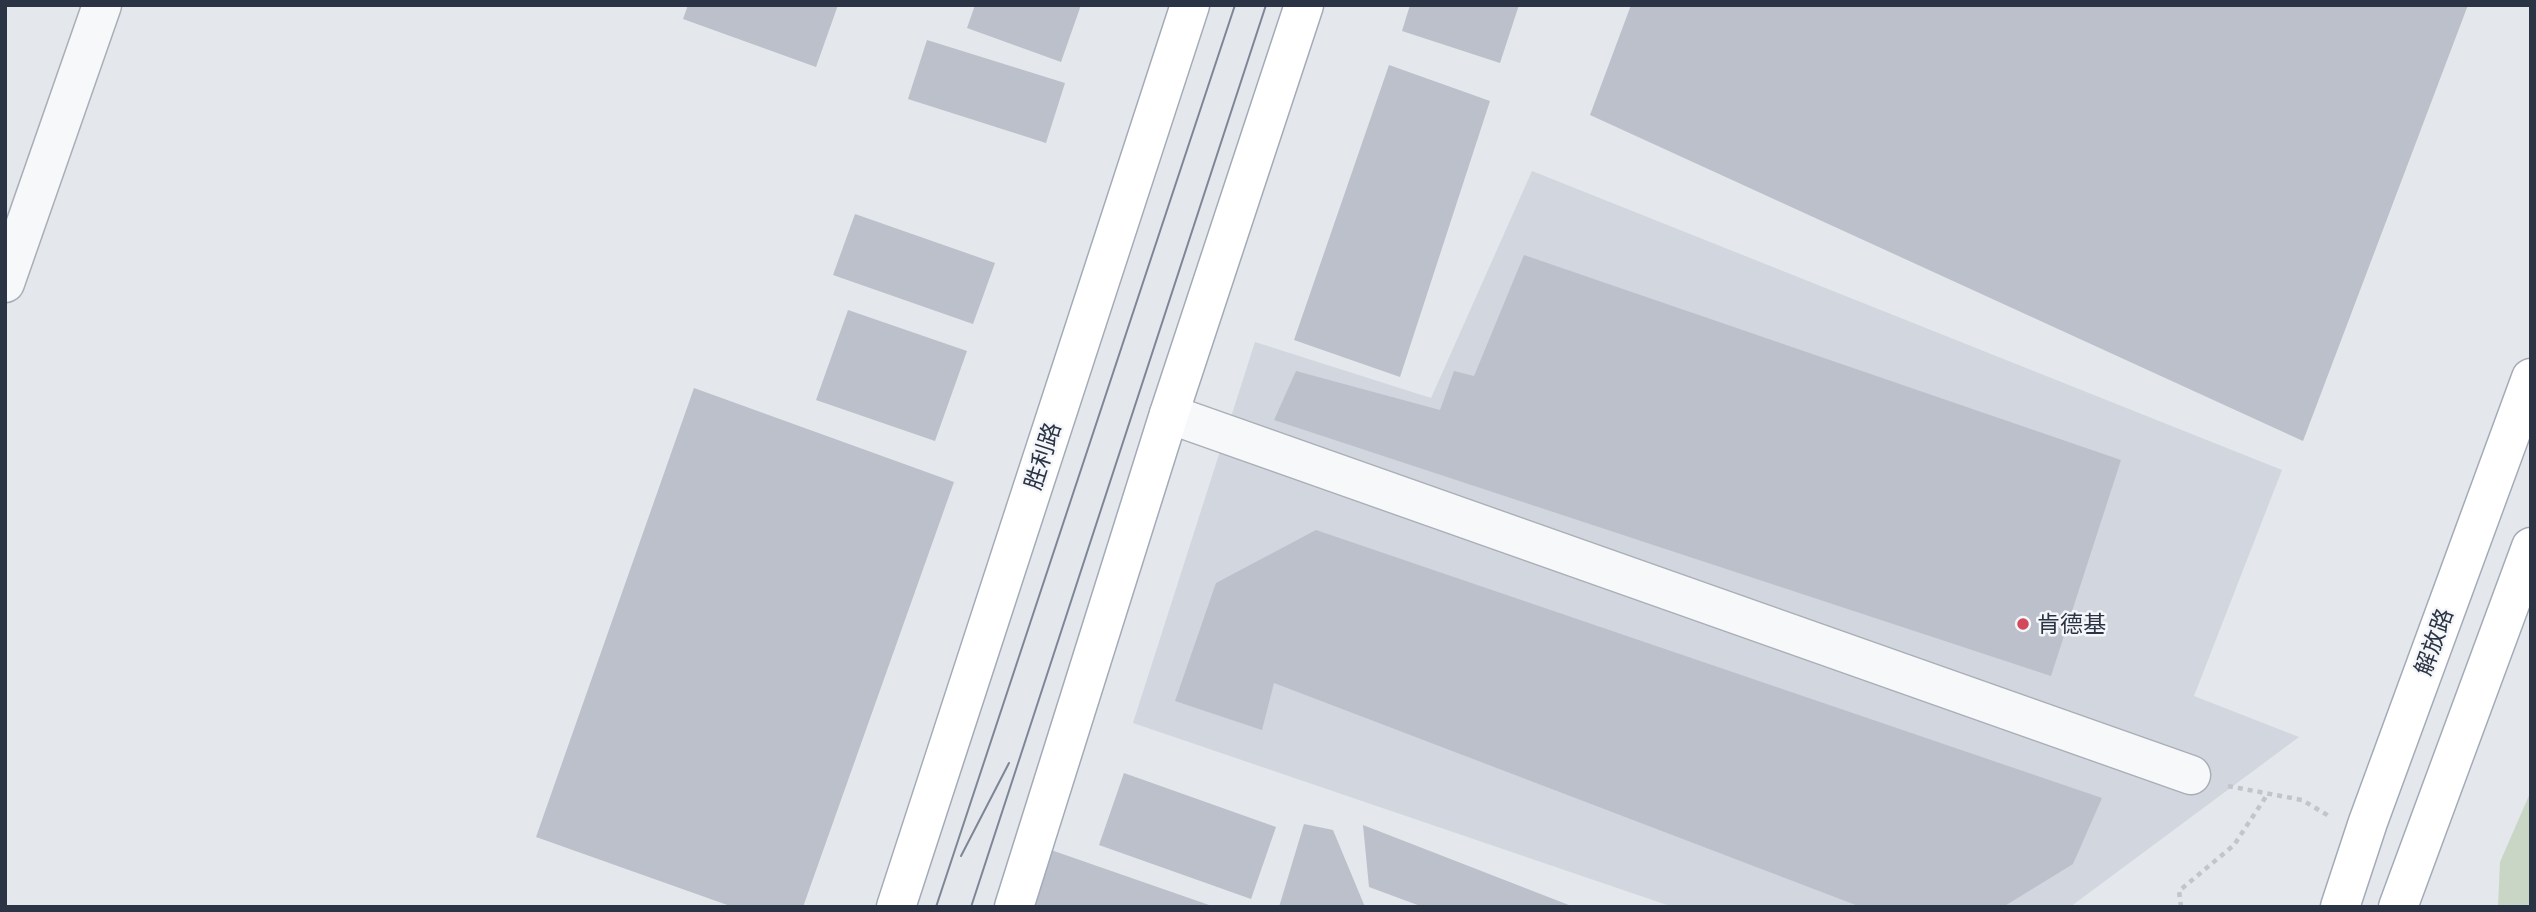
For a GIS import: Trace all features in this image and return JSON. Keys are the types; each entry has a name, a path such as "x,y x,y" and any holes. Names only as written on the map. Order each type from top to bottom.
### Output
{"main road":[{"name":"胜利路","path":"896,907 1190,5"},
{"path":"1014,907 1169,414 1304,5"},
{"name":"解放路","path":"2340,907 2531,378"},
{"path":"2398,907 2531,547"}],"street":[{"path":"5,283 102,5"},
{"path":"1169,414 2191,775"}],"path":[{"path":"2191,775 2267,795 2302,800 2341,824 2358,851"},
{"path":"2181,907 2179,891 2234,845 2267,795"}],"shaded area":[{"path":"1532,171 2282,470 2194,696 2299,737 2070,907 1673,907 1133,723 1255,342 1431,398"}],"green space":[{"path":"2531,791 2531,907 2498,907 2500,862"}],"building":[{"path":"688,5 838,5 816,67 683,19"},
{"path":"975,5 1081,5 1061,62 967,28"},
{"path":"1410,5 1519,5 1500,63 1402,31"},
{"path":"1631,5 2468,5 2303,441 1590,115"},
{"path":"927,40 1065,83 1046,143 908,99"},
{"path":"1389,65 1490,101 1400,377 1294,340"},
{"path":"855,214 995,263 973,324 833,275"},
{"path":"1524,255 2121,460 2051,676 1274,420 1296,371 1440,410 1454,371 1474,376"},
{"path":"848,310 967,351 935,441 816,400"},
{"path":"694,388 954,482 803,907 733,907 536,837"},
{"path":"1316,530 2102,798 2073,864 2003,907 1861,907 1274,683 1262,730 1175,701 1216,583"},
{"path":"1124,773 1276,827 1251,899 1099,845"},
{"path":"1304,824 1333,830 1365,907 1279,907"},
{"path":"1363,825 1574,907 1423,907 1369,887"},
{"path":"1051,850 1212,906 1212,907 1028,907"}],"tram line":[{"path":"936,907 1235,5"},
{"path":"971,907 1266,5"},
{"path":"961,856 1009,763"}],"place":[{"name":"肯德基","path":"2023,624"}]}
